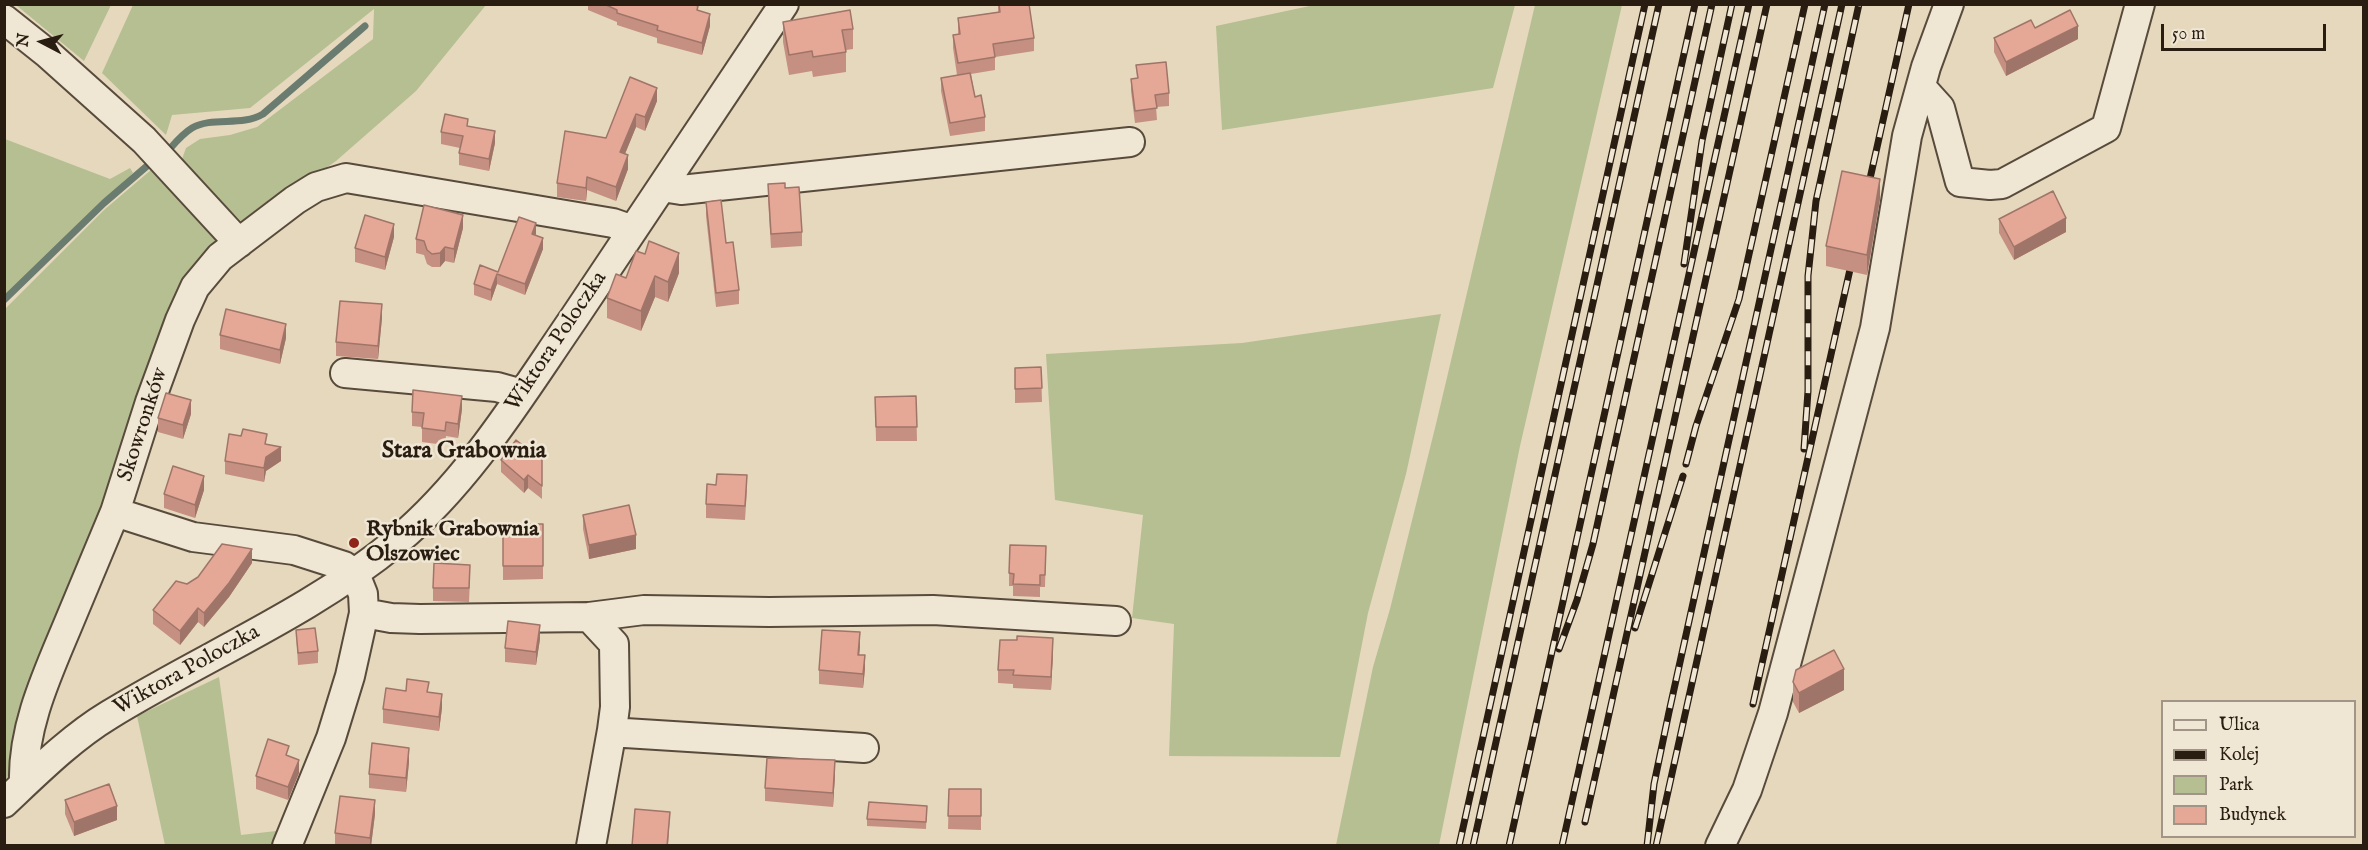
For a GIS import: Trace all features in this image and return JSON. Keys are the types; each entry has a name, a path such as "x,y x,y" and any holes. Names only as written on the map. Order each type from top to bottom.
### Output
{"street":[{"name":"Wiktora Poloczka","path":"14,794 66,747 107,716 308,604 355,574 402,537 445,495 522,394 784,4"},
{"path":"1720,846 1747,790 1770,724 1875,328 1907,136 1949,4"},
{"path":"1921,87 1940,108 1960,182 2002,184 2106,128 2140,4"},
{"path":"4,19 48,54 144,140 239,243"},
{"path":"662,187 681,190 1130,142"},
{"name":"Skowronków","path":"355,574 344,566 294,550 193,537 115,512 150,402 190,297 209,270 220,257 295,200 316,187 346,178 613,224 633,230"},
{"path":"345,372 497,387 522,394"},
{"path":"14,794 27,737 48,674 115,512"},
{"path":"287,846 331,738 350,676 364,613 363,594 355,574"},
{"path":"364,613 391,618 420,619 589,617 645,610 769,612 933,610 1116,621"},
{"path":"589,617 614,644 615,707 591,846"},
{"path":"612,730 625,733 864,748"}],"green space":[{"path":"1319,4 1515,5 1493,88 1222,130 1216,26"},
{"path":"16,5 111,5 84,61"},
{"path":"133,5 486,5 416,91 336,161 245,225 181,162 186,148 200,139 230,135 257,127 373,39 374,9 250,108 172,115 166,135 102,73"},
{"path":"1535,5 1622,5 1520,446 1439,845 1336,845 1373,667 1390,609 1436,424"},
{"path":"5,139 110,179 130,168 133,173 5,296"},
{"path":"158,164 217,242 145,397 17,724 9,774 5,781 5,309 104,210"},
{"path":"1441,314 1406,474 1368,613 1340,757 1169,756 1174,624 1132,618 1143,515 1055,500 1046,354 1242,343"},
{"path":"219,677 241,835 285,830 278,845 165,845 137,716"}],"building":[{"path":"604,4 693,4 698,6 697,10 710,14 702,43 657,30 658,26 617,13 617,10"},
{"path":"999,4 1029,4 1034,38 993,44 995,57 958,63 953,35 960,34 958,18 1000,12"},
{"path":"850,10 853,29 842,30 846,52 813,57 812,51 789,55 783,22"},
{"path":"2070,10 2078,26 2006,62 1994,38 2031,20 2035,28"},
{"path":"1166,62 1169,93 1155,95 1157,108 1135,111 1131,79 1138,78 1136,65"},
{"path":"970,73 975,97 981,95 985,117 950,123 941,78"},
{"path":"630,77 657,88 645,117 636,114 620,152 628,155 616,187 587,177 586,188 557,183 565,131 606,138"},
{"path":"445,114 468,119 467,126 495,131 489,159 459,153 463,136 441,132"},
{"path":"1842,171 1880,179 1867,255 1826,246"},
{"path":"785,183 785,188 799,187 802,232 771,234 768,184"},
{"path":"2053,191 2066,218 2014,247 1999,219"},
{"path":"721,200 726,243 733,242 739,290 716,293 706,202"},
{"path":"424,205 463,215 454,249 445,247 440,253 432,254 427,250 424,241 416,239"},
{"path":"365,215 394,224 385,257 355,248"},
{"path":"519,217 536,223 532,234 543,238 525,284 497,274 491,290 474,284 480,265 498,272"},
{"path":"649,241 679,253 668,282 655,276 641,311 607,298 616,274 626,278 636,251 645,254"},
{"path":"340,301 382,304 378,346 336,342"},
{"path":"226,309 286,324 280,350 220,335"},
{"path":"1041,367 1042,388 1015,389 1015,368"},
{"path":"413,390 462,396 458,424 446,422 445,431 422,428 424,413 412,412"},
{"path":"166,393 191,400 183,425 158,418"},
{"path":"916,396 917,427 876,427 875,397"},
{"path":"243,429 267,434 265,444 281,447 266,457 264,468 225,461 229,434 241,436"},
{"path":"516,440 542,460 542,486 528,475 524,480 501,460"},
{"path":"173,466 204,476 195,505 164,494"},
{"path":"717,474 747,475 745,506 706,504 707,484 716,485"},
{"path":"629,505 636,535 589,545 583,515"},
{"path":"525,524 543,524 543,566 503,566 503,531 526,531"},
{"path":"222,544 252,549 229,583 204,613 198,608 180,631 153,610 176,581 187,584 198,577"},
{"path":"1010,545 1046,546 1045,575 1040,575 1040,585 1013,584 1014,574 1009,573"},
{"path":"434,563 470,565 469,588 433,588"},
{"path":"508,621 540,625 536,652 505,648"},
{"path":"315,628 318,651 298,653 296,630"},
{"path":"822,630 860,632 858,655 865,655 863,674 819,670"},
{"path":"1017,636 1053,638 1051,677 1013,675 1014,670 998,670 1000,640 1017,640"},
{"path":"1834,650 1844,669 1799,693 1793,682 1796,670"},
{"path":"407,679 429,682 427,692 442,694 439,717 383,709 386,688 406,691"},
{"path":"268,739 289,746 286,755 299,760 288,787 256,776"},
{"path":"372,743 409,748 406,778 369,774"},
{"path":"767,758 835,760 833,793 765,788"},
{"path":"109,784 117,806 74,822 65,800"},
{"path":"949,789 981,789 981,816 948,816"},
{"path":"340,796 375,800 370,838 335,833"},
{"path":"869,802 927,806 926,822 867,819"},
{"path":"635,809 670,812 667,846 632,846"}],"waterway":[{"path":"167,152 185,133 200,124 246,120 263,114 365,26"},
{"path":"4,300 104,203 154,160"}],"railway":[{"path":"1459,846 1645,4"},
{"path":"1473,846 1659,4"},
{"path":"1509,846 1695,4"},
{"path":"1559,649 1577,600 1593,544 1712,4"},
{"path":"1684,264 1702,141 1732,4"},
{"path":"1562,846 1749,4"},
{"path":"1585,822 1767,4"},
{"path":"1686,464 1696,426 1739,299 1805,4"},
{"path":"1647,846 1654,784 1669,712 1825,4"},
{"path":"1656,846 1842,4"},
{"path":"1804,449 1808,391 1808,276 1816,201 1859,4"},
{"path":"1867,192 1909,4"},
{"path":"1753,704 1853,256"},
{"path":"1635,628 1683,476"}],"place":[{"name":"Rybnik Grabownia Olszowiec","path":"354,543"}],"district":[{"name":"Stara Grabownia","path":"464,452"}]}
